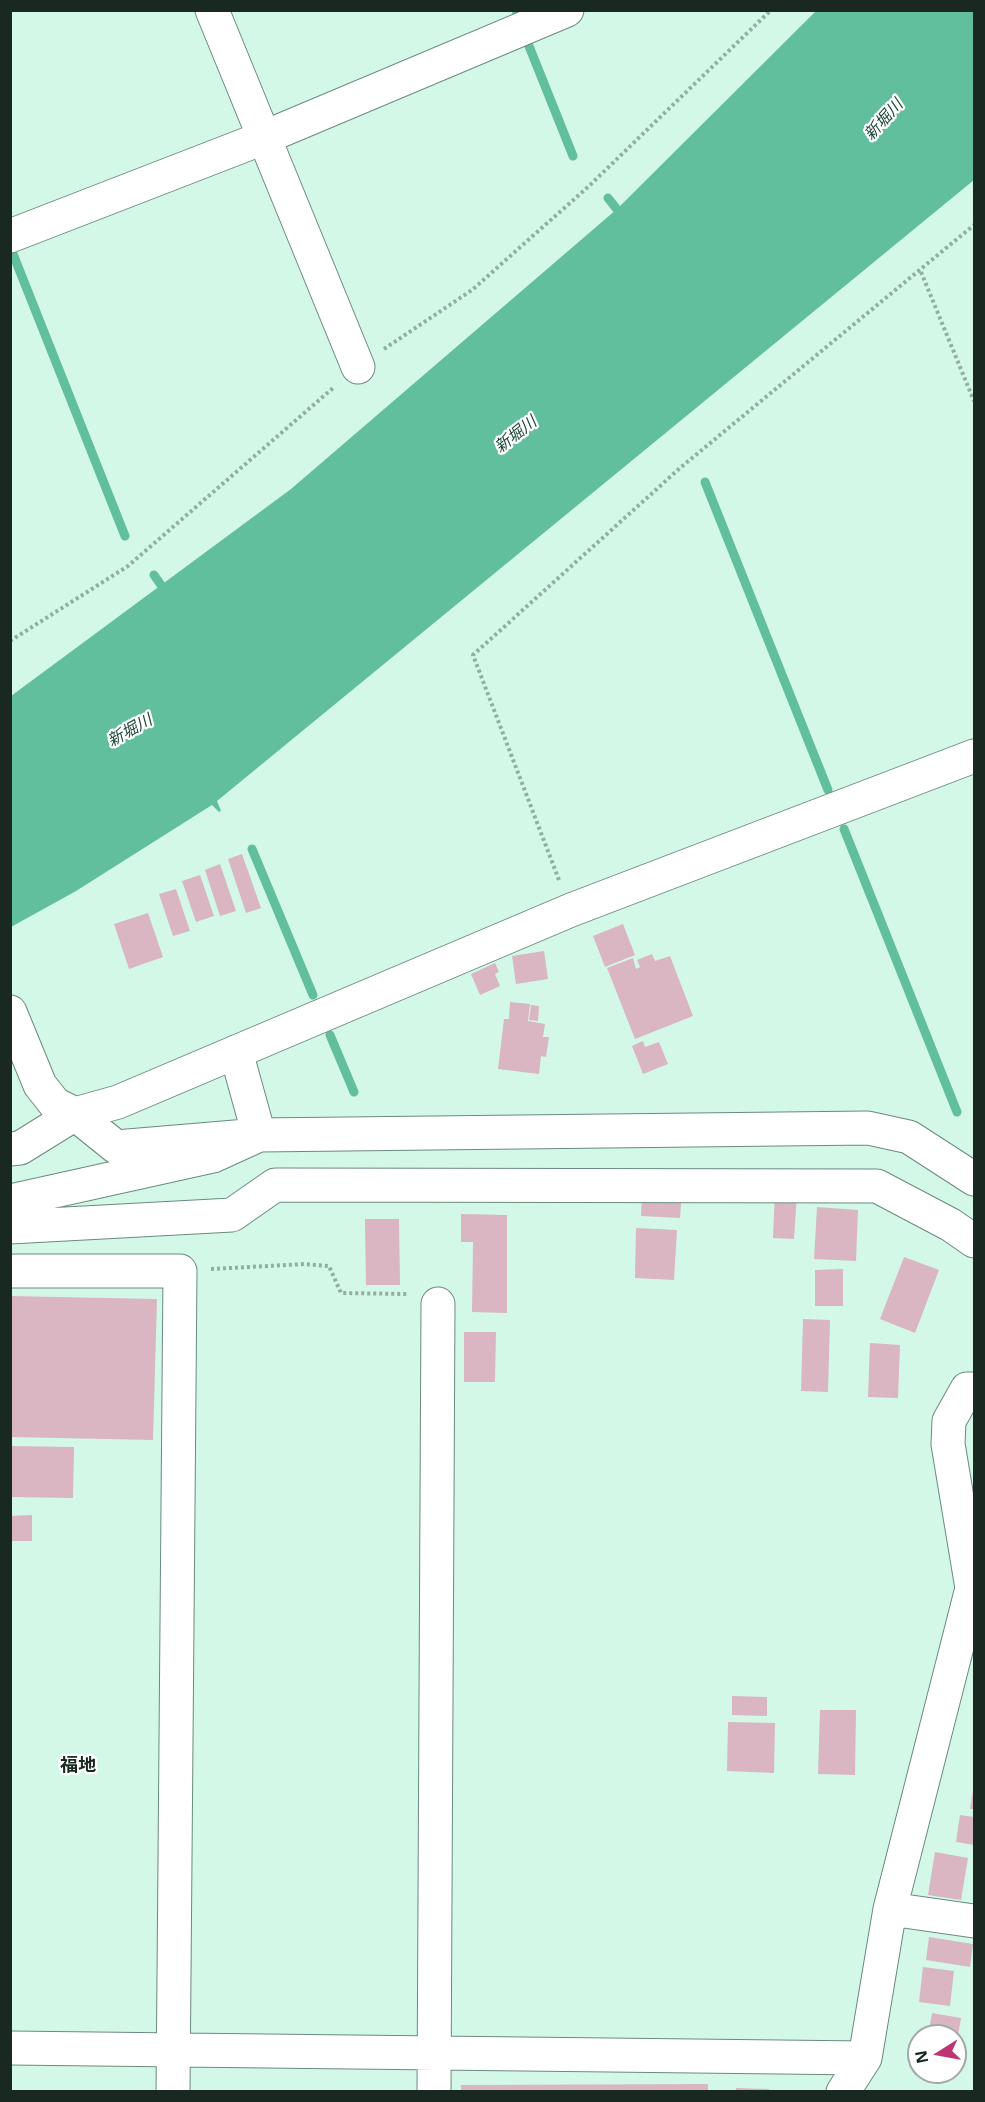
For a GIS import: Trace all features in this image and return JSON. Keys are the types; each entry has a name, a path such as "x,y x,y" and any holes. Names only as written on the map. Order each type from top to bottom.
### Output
{"street":[{"path":"212,10 358,367"},
{"path":"10,236 263,138 567,10"},
{"path":"10,1149 20,1148 75,1114 118,1102 571,910 975,756"},
{"path":"10,1012 40,1085 55,1104 75,1114 116,1147 259,1135 868,1128 909,1137 975,1179"},
{"path":"236,1052 259,1135"},
{"path":"10,1201 213,1156 259,1135"},
{"path":"10,1227 232,1215 275,1185 877,1186 975,1240"},
{"path":"10,1271 180,1270 173,2091"},
{"path":"434,2091 438,1304"},
{"path":"843,2091 865,2058 890,1910 972,1588 948,1444 949,1421 967,1389 975,1389"},
{"path":"890,1910 975,1921"},
{"path":"10,2048 865,2058"}],"path":[{"path":"10,640 128,566 358,367 472,290 589,186 771,10"},
{"path":"571,910 472,655 680,468 921,272 975,225"},
{"path":"921,272 975,401"},
{"path":"180,1270 305,1264 329,1266 341,1293 438,1295 438,1304"}],"water":[{"name":"新堀川","path":"816,11 974,11 974,180 217,801 221,811 219,812 212,805 76,891 11,927 11,696 291,489 617,209"}],"building":[{"path":"242,854 261,908 246,913 228,859"},
{"path":"220,864 236,911 220,916 205,870"},
{"path":"200,875 214,916 196,922 182,881"},
{"path":"176,889 190,931 173,936 159,894"},
{"path":"148,913 163,957 129,969 114,924"},
{"path":"623,924 635,955 605,967 593,936"},
{"path":"544,951 548,979 516,984 512,956"},
{"path":"652,954 655,961 670,956 693,1016 635,1039 607,968 633,958 636,969 640,967 637,960"},
{"path":"495,963 499,972 495,974 500,986 480,995 471,974"},
{"path":"510,1002 530,1004 528,1021 545,1024 543,1037 549,1037 546,1057 541,1056 539,1074 498,1069 504,1019 509,1019"},
{"path":"531,1005 539,1006 538,1021 529,1020"},
{"path":"643,1041 645,1047 659,1042 668,1064 643,1074 632,1046"},
{"path":"642,1189 682,1191 680,1218 641,1216"},
{"path":"775,1192 797,1194 794,1239 773,1238"},
{"path":"817,1207 858,1210 856,1261 814,1259"},
{"path":"461,1214 507,1215 507,1313 472,1312 473,1242 461,1242"},
{"path":"365,1219 399,1219 400,1285 366,1285"},
{"path":"636,1228 677,1230 674,1280 635,1278"},
{"path":"904,1257 939,1270 915,1333 880,1319"},
{"path":"843,1269 843,1306 815,1306 815,1270"},
{"path":"10,1296 157,1299 153,1440 10,1437"},
{"path":"803,1319 830,1320 828,1392 801,1391"},
{"path":"464,1332 496,1332 495,1382 464,1382"},
{"path":"870,1343 900,1345 898,1398 868,1397"},
{"path":"10,1446 74,1447 73,1498 10,1497"},
{"path":"32,1515 32,1541 10,1541 10,1516"},
{"path":"732,1696 767,1697 767,1716 732,1715"},
{"path":"820,1710 856,1710 855,1775 818,1774"},
{"path":"728,1722 775,1723 774,1773 727,1771"},
{"path":"973,1791 974,1809 970,1809"},
{"path":"960,1815 974,1817 974,1845 956,1842"},
{"path":"935,1852 968,1858 961,1900 928,1895"},
{"path":"929,1937 973,1944 970,1967 926,1960"},
{"path":"923,1967 954,1971 950,2006 919,2002"},
{"path":"932,2013 961,2018 960,2024 930,2024"},
{"path":"708,2084 708,2092 461,2092 461,2085"},
{"path":"736,2088 769,2089 769,2092 736,2092"}],"waterway":[{"path":"529,46 573,156"},
{"path":"608,198 623,217"},
{"path":"13,254 125,536"},
{"path":"705,482 828,790"},
{"path":"154,575 168,595"},
{"path":"844,829 957,1112"},
{"path":"252,849 313,995"},
{"path":"330,1035 354,1092"}],"district":[{"name":"福地","path":"78,1766"}]}
